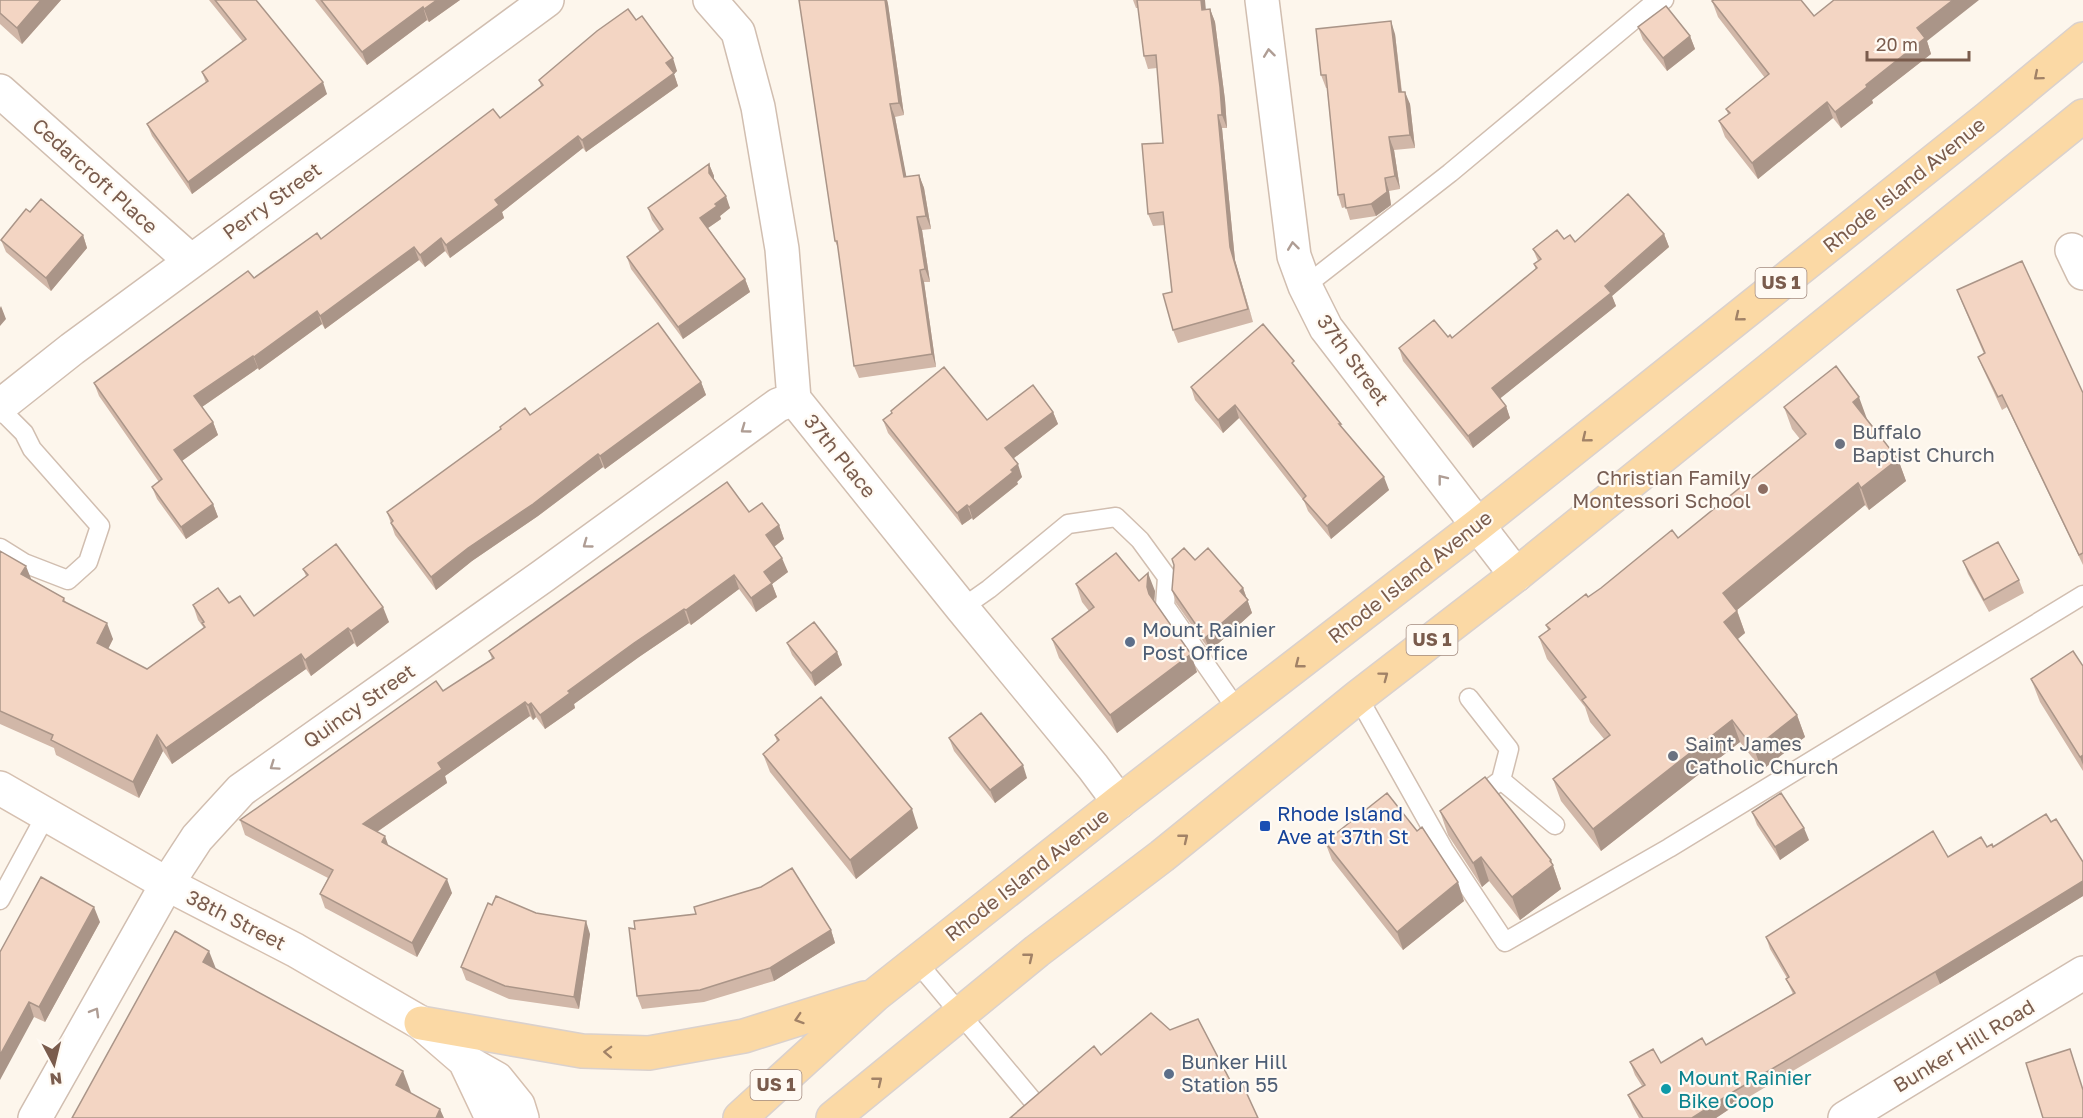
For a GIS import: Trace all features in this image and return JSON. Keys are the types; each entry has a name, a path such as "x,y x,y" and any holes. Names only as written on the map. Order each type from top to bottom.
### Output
{"main road":[{"name":"Rhode Island Avenue","path":"740,1118 875,995 1119,802 1478,525 2083,39"},
{"name":"US 1","path":"833,1118 1037,951 1162,856 1358,697 1516,575 2083,116"},
{"path":"421,1023 582,1051 649,1053 744,1036 875,995"}],"street":[{"name":"Perry Street","path":"0,407 72,349 547,0"},
{"name":"37th Place","path":"710,0 738,16 758,107 782,249 794,399 1086,758 1119,802"},
{"name":"37th Street","path":"1262,0 1294,256 1305,286 1326,328 1516,575"},
{"name":"Cedarcroft Place","path":"0,91 191,261"},
{"name":"Quincy Street","path":"35,1118 167,884 197,838 241,790 552,570 778,405 794,399"},
{"name":"38th Street","path":"0,788 167,884 295,950 421,1023 465,1061 497,1078 518,1105 522,1118"},
{"name":"Bunker Hill Road","path":"1845,1118 2083,973"},
{"name":"38th Street","path":"465,1061 492,1118"}],"lane":[{"path":"1305,286 1450,173 1649,8 1664,0"},
{"path":"0,407 24,433 32,449 100,526 88,562 68,580 24,563 0,548"},
{"path":"962,608 989,589 1068,524 1116,517 1140,540 1167,577 1165,606 1238,711"},
{"path":"1358,697 1434,832 1505,942 1669,848 2083,595"},
{"path":"1434,832 1501,780 1509,749 1469,698"},
{"path":"1501,780 1555,825"},
{"path":"0,900 46,815"},
{"path":"917,962 1033,1101"}],"building":[{"path":"0,0 41,0 17,28 0,13"},
{"path":"215,0 256,0 323,82 188,182 147,124 208,81 202,72 246,39"},
{"path":"321,0 437,0 424,9 423,7 362,52"},
{"path":"799,0 885,0 899,103 890,104 904,177 919,175 926,216 917,217 925,269 920,270 932,354 854,366"},
{"path":"1137,0 1201,0 1202,10 1210,9 1220,87 1222,115 1218,115 1230,247 1248,309 1173,330 1163,294 1172,292 1163,212 1148,214 1142,144 1163,143 1156,55 1144,56"},
{"path":"1801,0 1814,16 1834,0 1953,0 1917,28 1925,38 1866,85 1867,87 1835,112 1827,102 1752,163 1719,121 1730,113 1726,109 1769,74 1712,1"},
{"path":"1666,6 1690,36 1663,58 1638,27"},
{"path":"628,9 636,20 642,16 673,58 666,63 674,73 582,140 578,136 495,200 499,205 446,245 441,238 420,255 414,247 320,316 317,311 254,357 194,396 213,422 174,450 213,504 181,527 152,487 162,479 94,383 248,271 254,278 317,233 321,239 493,109 500,118 543,85 539,80 597,31"},
{"path":"1391,21 1399,92 1405,92 1410,135 1389,137 1395,176 1385,178 1387,192 1371,204 1346,208 1344,194 1338,195 1326,75 1321,75 1316,29"},
{"path":"709,164 709,173 726,196 715,204 717,206 700,218 745,279 678,327 627,257 663,229 648,208"},
{"path":"1628,194 1664,234 1605,286 1611,293 1492,388 1506,406 1468,436 1399,348 1434,320 1448,337 1450,335 1452,338 1537,268 1534,264 1541,259 1533,249 1557,230 1564,239 1570,235 1575,242"},
{"path":"41,199 83,235 46,278 1,240 26,209 30,212"},
{"path":"2022,261 2083,393 2083,553 2079,555 2002,395 1998,397 1978,357 1985,353 1957,290"},
{"path":"658,323 701,382 600,456 598,454 431,577 391,523 393,521 387,512 501,429 500,427 525,408 530,415"},
{"path":"1263,324 1294,361 1292,363 1341,424 1339,424 1384,477 1327,526 1303,499 1306,496 1235,405 1218,420 1191,387"},
{"path":"1836,366 1859,397 1853,402 1898,459 1861,488 1858,483 1723,593 1737,611 1724,622 1797,715 1754,749 1732,720 1593,829 1553,779 1610,735 1582,700 1586,697 1539,637 1550,629 1546,625 1586,594 1588,597 1601,588 1672,530 1678,538 1806,434 1784,407"},
{"path":"944,367 987,420 1033,385 1053,412 1005,448 1018,464 1011,470 1013,472 969,507 967,505 957,513 883,420"},
{"path":"727,482 749,512 762,503 779,525 766,535 782,558 764,572 772,583 751,598 734,575 686,610 684,609 634,643 568,691 570,693 540,715 531,703 528,705 525,702 438,763 442,769 363,824 385,836 382,842 447,879 412,943 320,894 333,870 240,820 436,681 443,691 494,658 489,651"},
{"path":"1998,542 2019,580 1984,600 1963,561"},
{"path":"336,544 383,607 351,631 348,628 305,660 301,654 166,748 157,735 133,782 51,740 53,735 0,711 0,551 26,566 21,574 64,598 63,601 107,623 97,643 147,669 205,627 193,605 218,588 229,603 240,596 254,616 308,575 303,569"},
{"path":"1184,548 1195,560 1208,548 1243,588 1240,591 1248,600 1205,638 1172,590 1174,565 1172,559"},
{"name":"Mount Rainier Post Office","path":"1116,553 1139,581 1148,573 1149,594 1191,654 1110,715 1052,639 1094,607 1076,584"},
{"path":"814,622 837,652 811,673 787,643"},
{"path":"2073,651 2083,666 2083,755 2080,757 2031,679"},
{"path":"821,697 912,809 850,860 763,754 779,740 775,735"},
{"path":"981,713 1023,765 990,790 949,738"},
{"path":"1485,777 1553,865 1512,897 1481,857 1473,863 1440,811"},
{"path":"1387,793 1417,831 1422,827 1458,882 1397,932 1325,842"},
{"path":"1781,793 1804,828 1775,847 1752,812"},
{"path":"2046,814 2051,822 2056,819 2083,862 2083,881 1692,1118 1643,1118 1628,1095 1645,1085 1630,1062 1653,1049 1661,1063 1702,1038 1706,1045 1795,993 1786,979 1789,977 1766,937 1933,831 1948,857 1981,837 1987,847 1992,844 1993,847"},
{"path":"792,868 831,930 770,968 700,990 637,996 629,928 635,929 634,921 696,914 694,907 761,887"},
{"path":"41,877 94,907 39,1007 29,1002 0,1055 0,952"},
{"path":"496,896 536,913 586,921 574,997 505,986 461,967 488,903 492,905"},
{"path":"175,931 209,951 203,962 403,1071 396,1085 440,1109 436,1118 72,1118"},
{"name":"Bunker Hill Station 55","path":"1151,1013 1170,1030 1198,1019 1232,1084 1241,1081 1258,1118 1010,1118 1094,1046 1101,1055"},
{"path":"2070,1049 2083,1090 2083,1118 2043,1118 2026,1063"}],"place":[{"name":"Buffalo Baptist Church","path":"1840,444"},
{"name":"Christian Family Montessori School","path":"1763,489"},
{"name":"Mount Rainier Post Office","path":"1130,642"},
{"name":"Saint James Catholic Church","path":"1673,756"},
{"name":"Rhode Island Ave at 37th St","path":"1265,826"},
{"name":"Bunker Hill Station 55","path":"1169,1074"},
{"name":"Mount Rainier Bike Coop","path":"1666,1089"}]}
